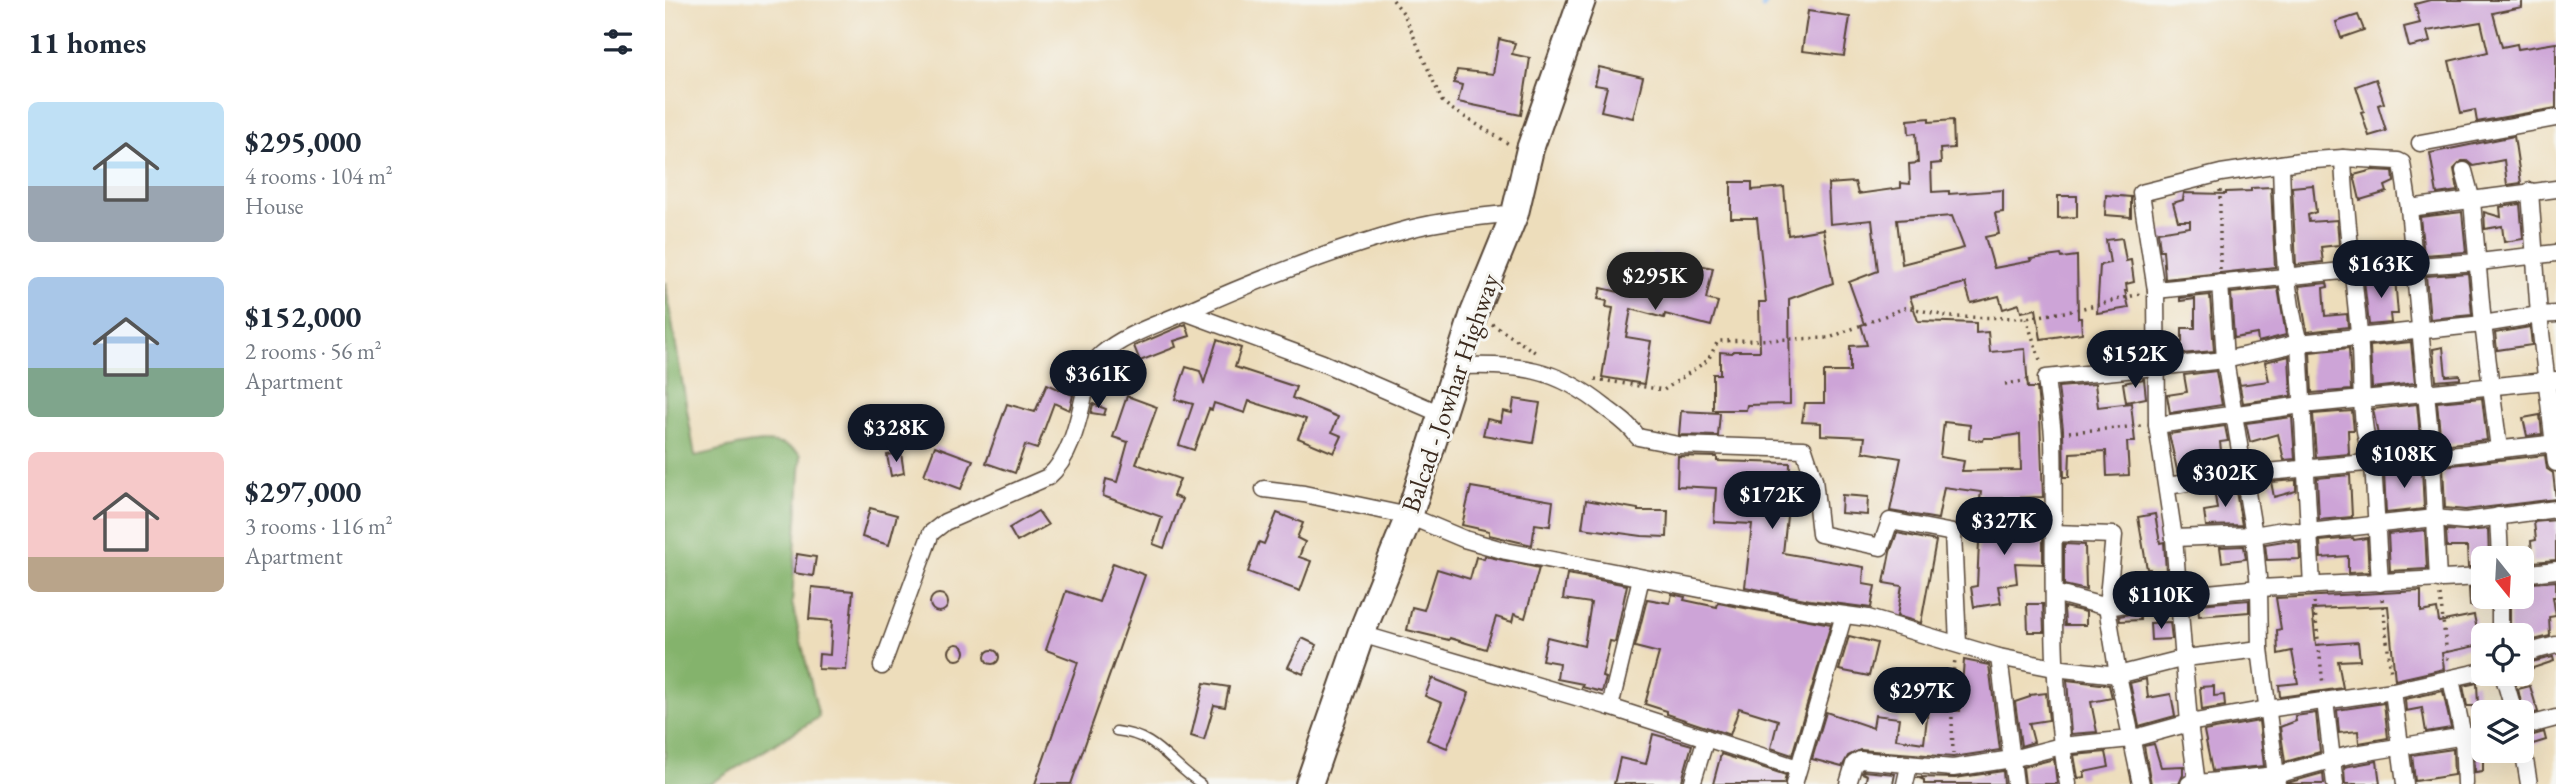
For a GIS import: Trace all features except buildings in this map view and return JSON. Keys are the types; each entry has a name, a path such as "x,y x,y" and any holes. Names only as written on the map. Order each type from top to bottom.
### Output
{"main road":[{"name":"Balcad - Jowhar Highway","path":"1309,784 1361,634 1409,516 1474,313 1515,213 1529,155 1582,0"}],"street":[{"path":"2420,143 2556,118"},
{"path":"2343,158 2345,213 2359,337 2366,443 2373,462 2380,583"},
{"path":"2438,580 2432,457 2409,208 2400,162 2343,158 2281,164 2221,173 2146,191 2140,195 2156,290 2157,425 2174,538 2194,783 2277,780 2332,759 2471,735"},
{"path":"2281,164 2290,310 2299,343 2312,586"},
{"path":"2464,171 2472,201 2483,324 2499,449"},
{"path":"2409,208 2556,189"},
{"path":"2530,191 2539,315 2552,380 2556,463"},
{"path":"882,666 931,533 945,522 1048,477 1057,470 1069,446 1095,360 1103,353 1135,334 1242,286 1316,258 1409,229 1448,220 1515,213"},
{"path":"2156,290 2556,253"},
{"path":"2220,283 2225,360 2254,535 2259,588 2260,649 2277,780"},
{"path":"1185,312 1323,363 1441,414"},
{"path":"2068,784 2061,746 2054,668 2053,433 2046,378 2225,360 2299,343 2556,314"},
{"path":"1457,366 1510,365 1563,379 1592,396 1633,429 1638,437 1678,445 1804,449 1814,479 1820,534 1881,547 1890,521 1953,533 1958,644"},
{"path":"2157,425 2302,404 2552,380"},
{"path":"2167,486 2245,474 2555,443"},
{"path":"1264,489 1409,516 1506,551 1868,618 1999,657 2054,668 2118,675 2185,658 2260,649"},
{"path":"2174,538 2254,535 2283,530 2309,532 2435,518 2465,521 2556,509"},
{"path":"2498,516 2499,546"},
{"path":"2053,533 2114,535 2107,607 2141,784"},
{"path":"2534,573 2556,570"},
{"path":"1611,707 1641,578"},
{"path":"2054,593 2107,607 2177,596 2259,588 2471,578"},
{"path":"1361,634 1611,707 1706,738 1796,776 1844,615"},
{"path":"2534,651 2556,645"},
{"path":"1999,657 2015,784"},
{"path":"1848,784 1854,764 1860,760 1953,768 2012,759 2061,746 2131,738 2189,723 2267,709 2393,691 2471,674"},
{"path":"2451,679 2463,736 2465,784"},
{"path":"2393,691 2406,784"},
{"path":"2325,701 2335,784"},
{"path":"2534,724 2556,718"},
{"path":"1692,784 1706,738"},
{"path":"2526,763 2529,784"},
{"path":"1905,784 1909,766"}],"lane":[{"path":"1116,731 1135,733 1148,739 1201,784"}],"path":[{"path":"1393,0 1404,14 1442,101 1529,155"},
{"path":"2220,283 2221,173"},
{"path":"1584,377 1664,390 1708,360 1718,341 1829,338 1907,307 1949,317 2026,318 2071,311 2156,290"},
{"path":"2005,384 2046,378 2026,318"},
{"path":"2053,433 2157,425"},
{"path":"2438,580 2451,679"},
{"path":"2380,583 2393,691"},
{"path":"2312,586 2325,701"},
{"path":"1953,768 1951,686 1958,644"}],"green space":[{"path":"665,282 695,456 764,442 790,447 801,455 792,603 819,717 710,784 665,784"}],"waterway":[{"path":"1763,7 1768,0"}]}
